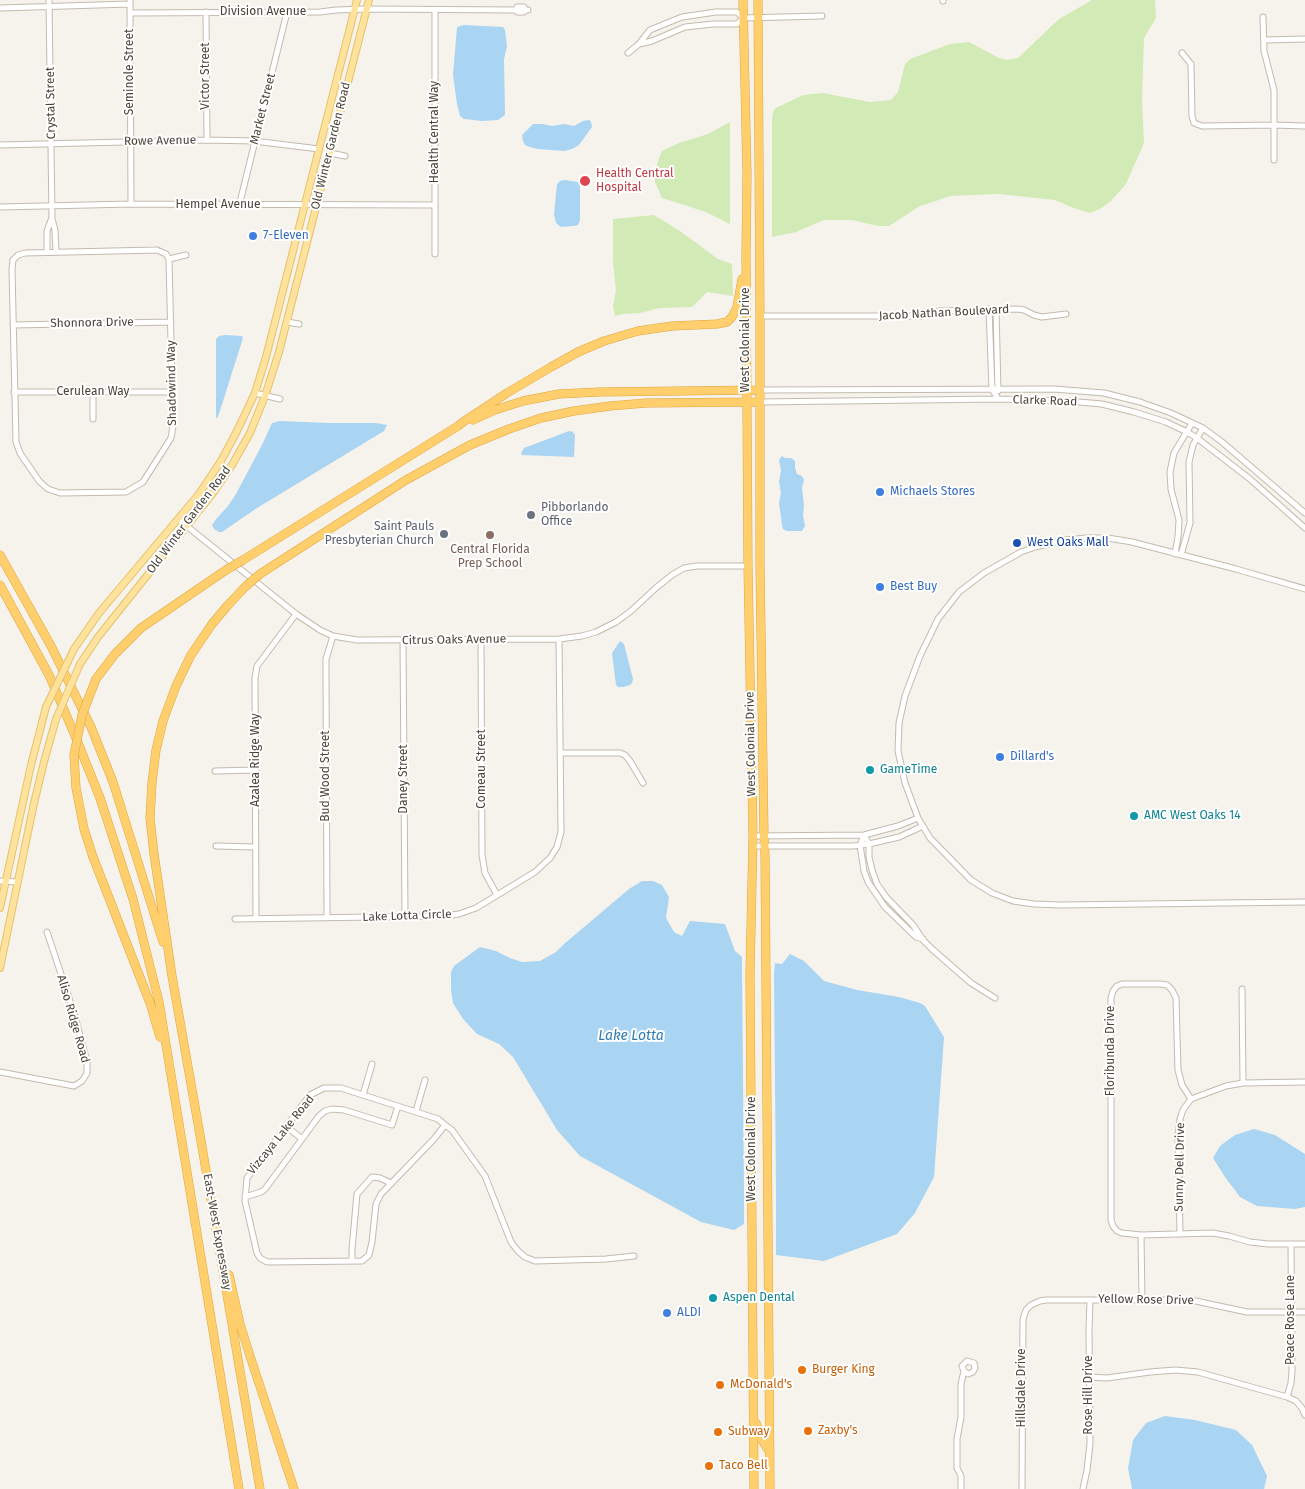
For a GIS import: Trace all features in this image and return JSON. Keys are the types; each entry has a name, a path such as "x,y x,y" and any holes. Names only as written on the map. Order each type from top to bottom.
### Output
{"highway":[{"name":"West Colonial Drive","path":"743,0 747,156 746,402 753,836 750,975 754,1489"},
{"name":"West Colonial Drive","path":"758,0 760,564 765,846 770,1489"},
{"path":"172,1082 150,1003 93,857 84,829 76,788 74,755 82,715 96,679 115,654 141,628 226,570 551,367 592,346 617,336 672,326 727,322 738,307 746,254"},
{"name":"Clarke Road","path":"458,426 511,405 559,394 760,390"},
{"name":"Clarke Road","path":"172,976 150,818 156,750 163,721 176,686 191,655 212,624 246,586 260,574 406,480 470,445 509,429 541,418 574,410 610,406 646,403 760,402"},
{"path":"748,543 755,560 760,564"},
{"path":"0,555 76,694 113,782 172,976"},
{"path":"748,566 756,574 761,585"},
{"path":"0,585 49,675 100,798 133,899 159,1002 172,1082"},
{"name":"East-West Expressway","path":"172,976 260,1489"},
{"name":"East-West Expressway","path":"172,1082 239,1489"},
{"path":"752,1253 768,1252"},
{"path":"222,1262 228,1272 242,1332 294,1489"},
{"path":"752,1262 768,1262"},
{"path":"754,1416 762,1440 770,1454"}],"main road":[{"name":"Old Winter Garden Road","path":"0,908 3,881 46,707 74,648 99,613 199,494 222,461 255,393 266,357 357,0"},
{"name":"Old Winter Garden Road","path":"0,968 44,762 56,719 80,664 98,637 213,493 250,433 265,396 287,322 369,0"}],"street":[{"name":"Crystal Street","path":"50,0 52,206"},
{"path":"0,8 130,2"},
{"name":"Seminole Street","path":"130,2 132,204"},
{"name":"Division Avenue","path":"130,14 320,12 366,9 516,10 517,7 524,7 526,10"},
{"name":"Health Central Way","path":"435,10 435,254"},
{"name":"Victor Street","path":"206,12 207,140"},
{"name":"Market Street","path":"239,206 286,12"},
{"path":"628,53 639,44 650,30 682,17 716,12 737,12 743,18 822,16"},
{"path":"1263,16 1266,56 1274,90 1274,160"},
{"path":"639,44 652,42 685,27 737,24 743,18"},
{"path":"1264,40 1305,39"},
{"path":"1182,53 1191,64 1192,116 1194,123 1202,126 1305,126"},
{"name":"Rowe Avenue","path":"0,144 207,140 254,141 319,149"},
{"path":"330,152 345,156"},
{"name":"Hempel Avenue","path":"0,206 132,204 239,206 305,204 435,205"},
{"path":"52,206 56,252"},
{"path":"47,252 48,231 52,219"},
{"name":"Shadowind Way","path":"157,250 166,254 169,259 173,426 171,438 143,482 126,492 60,494 48,489 38,481 20,453 16,442 13,260 18,255 25,253 56,252 157,250"},
{"path":"169,259 186,255"},
{"path":"989,309 992,389 998,399"},
{"name":"Jacob Nathan Boulevard","path":"760,316 922,316 939,311 989,309 1018,309 1042,316 1066,314"},
{"path":"996,309 998,399"},
{"name":"Shonnora Drive","path":"13,325 171,322"},
{"path":"287,322 300,324"},
{"name":"Clarke Road","path":"760,390 998,388 1104,393 1140,402 1171,413 1203,428 1305,513"},
{"name":"Cerulean Way","path":"14,392 172,392"},
{"path":"93,392 93,419"},
{"path":"255,393 280,399"},
{"name":"Clarke Road","path":"760,402 998,399 1067,400 1102,404 1166,422 1197,438 1250,479 1305,528"},
{"path":"1175,554 1179,520 1171,489 1170,472 1174,453 1192,422"},
{"path":"1181,556 1190,522 1189,462 1193,445 1203,428"},
{"name":"Citrus Oaks Avenue","path":"178,519 296,614 333,636 357,640 559,639 582,636 596,632 616,622 672,575 684,568 697,566 748,566"},
{"path":"1305,589 1132,542 1108,538 1064,540 1035,547 1010,558 984,573 959,592 938,619 920,656 905,696 899,723 898,751 905,783 918,818 930,838 970,880 992,893 1013,901 1062,905 1305,902"},
{"name":"Azalea Ridge Way","path":"256,919 256,678 258,666 296,614"},
{"name":"Bud Wood Street","path":"327,918 326,665 328,648 333,636"},
{"name":"Lake Lotta Circle","path":"235,919 405,917 459,914 476,908 535,872 550,858 557,848 561,832 559,639"},
{"name":"Daney Street","path":"404,640 405,917"},
{"name":"Comeau Street","path":"481,640 482,855 485,873 497,895"},
{"path":"561,753 620,753 625,755 630,761 643,783"},
{"path":"215,770 256,770"},
{"path":"753,836 864,835 898,826 918,818"},
{"path":"753,846 869,844 899,837 923,826"},
{"path":"864,835 869,844 871,864 877,884 886,897 913,925 923,940 971,983 995,998"},
{"path":"864,835 860,845 864,871 874,894 906,928 916,937 923,940"},
{"path":"216,846 256,847"},
{"path":"3,881 17,882"},
{"name":"Aliso Ridge Road","path":"0,1072 74,1086 82,1081 87,1073 87,1062 74,1013 47,932"},
{"name":"Floribunda Drive","path":"1141,1235 1117,1231 1111,1220 1111,998 1117,986 1122,984 1160,984 1166,985 1172,990 1176,998 1178,1070 1182,1085 1191,1099"},
{"path":"1242,989 1243,1083"},
{"path":"363,1095 372,1064"},
{"path":"416,1111 425,1080"},
{"path":"1191,1099 1226,1086 1243,1083 1305,1082"},
{"name":"Vizcaya Lake Road","path":"391,1183 381,1194 376,1204 370,1255 362,1260 267,1262 260,1258 257,1253 245,1197 247,1178 310,1095 324,1088 341,1088 416,1111 438,1119 445,1125 456,1136 485,1176 511,1242 525,1257 535,1261 606,1259 634,1256"},
{"name":"Sunny Dell Drive","path":"1180,1234 1178,1135 1183,1110 1191,1099"},
{"path":"245,1197 265,1189 319,1116 328,1110 344,1110 392,1125 398,1106"},
{"path":"352,1261 357,1194 372,1177 391,1183 445,1125"},
{"path":"286,1126 302,1139"},
{"path":"1142,1301 1141,1235 1213,1233 1250,1242 1305,1244"},
{"name":"Peace Rose Lane","path":"1287,1396 1292,1371 1290,1244"},
{"name":"Yellow Rose Drive","path":"1046,1300 1191,1300 1208,1302 1247,1312 1305,1312"},
{"name":"Hillsdale Drive","path":"1022,1489 1022,1320 1031,1304 1046,1300"},
{"name":"Rose Hill Drive","path":"1083,1489 1090,1444 1090,1300"},
{"path":"1089,1377 1107,1378 1175,1370 1198,1372 1287,1396 1296,1401 1305,1415"},
{"path":"961,1489 961,1476 957,1468 957,1438 961,1417 960,1384 964,1371"}],"green space":[{"path":"1092,0 1155,0 1156,18 1144,38 1142,100 1144,143 1126,184 1111,201 1090,213 1055,200 999,194 951,196 920,206 889,226 878,226 852,220 824,220 796,232 772,237 772,117 774,109 803,95 823,93 870,102 891,100 898,92 905,64 910,59 950,44 969,42 999,58 1006,60 1018,58 1059,19"},
{"path":"730,122 730,224 706,212 662,198 655,182 655,172 662,151 679,143 708,134"},
{"path":"654,215 680,231 718,259 732,264 733,296 707,292 692,307 660,308 615,316 613,306 616,291 613,262 613,219"}],"water":[{"path":"464,25 503,27 505,30 507,46 504,59 505,115 498,120 482,121 464,119 460,116 453,75 457,27"},
{"path":"589,120 592,127 579,145 572,149 564,151 538,149 525,145 523,141 522,135 533,124 552,126 564,124 574,126"},
{"path":"565,180 580,184 580,220 578,225 561,227 556,223 554,214 557,184"},
{"path":"219,336 242,336 243,338 218,417 216,418 216,339"},
{"path":"280,421 376,423 387,425 384,431 257,508 222,532 219,532 212,525 236,494 272,423"},
{"path":"569,431 575,435 574,457 522,455 521,453 524,448"},
{"path":"782,456 795,461 797,474 802,476 804,480 802,488 805,526 802,531 787,531 783,529 779,503 781,470 779,460"},
{"path":"620,641 624,644 633,679 630,685 623,687 616,685 612,653"},
{"name":"Lake Lotta","path":"642,881 653,881 662,885 669,897 666,918 674,932 682,936 690,921 725,924 735,951 742,957 743,1080 775,1080 775,963 782,964 790,954 804,961 824,981 857,990 899,997 925,1006 944,1037 934,1177 915,1213 897,1234 824,1261 776,1255 776,1192 744,1192 744,1224 734,1230 701,1222 580,1156 557,1130 513,1057 499,1044 477,1034 463,1019 453,1003 451,972 454,966 480,947 496,951 522,962 540,961 556,952 629,889"},
{"path":"1254,1129 1275,1135 1305,1154 1305,1207 1295,1209 1257,1206 1240,1197 1225,1177 1213,1158 1220,1146 1235,1135"},
{"path":"1165,1416 1195,1420 1236,1430 1252,1445 1267,1476 1264,1489 1132,1489 1128,1468 1133,1440 1146,1423"}],"pier":[{"path":"743,1079 775,1079 776,1192 744,1192"}],"place":[{"name":"Health Central Hospital","path":"585,181"},
{"name":"7-Eleven","path":"253,236"},
{"name":"Michaels Stores","path":"880,492"},
{"name":"Pibborlando Office","path":"531,515"},
{"name":"Saint Pauls Presbyterian Church","path":"444,534"},
{"name":"Central Florida Prep School","path":"490,535"},
{"name":"West Oaks Mall","path":"1017,543"},
{"name":"Best Buy","path":"880,587"},
{"name":"Dillard's","path":"1000,757"},
{"name":"GameTime","path":"870,770"},
{"name":"AMC West Oaks 14","path":"1134,816"},
{"name":"Aspen Dental","path":"713,1298"},
{"name":"ALDI","path":"667,1313"},
{"name":"Burger King","path":"802,1370"},
{"name":"McDonald's","path":"720,1385"},
{"name":"Zaxby's","path":"808,1431"},
{"name":"Subway","path":"718,1432"},
{"name":"Taco Bell","path":"709,1466"}]}
